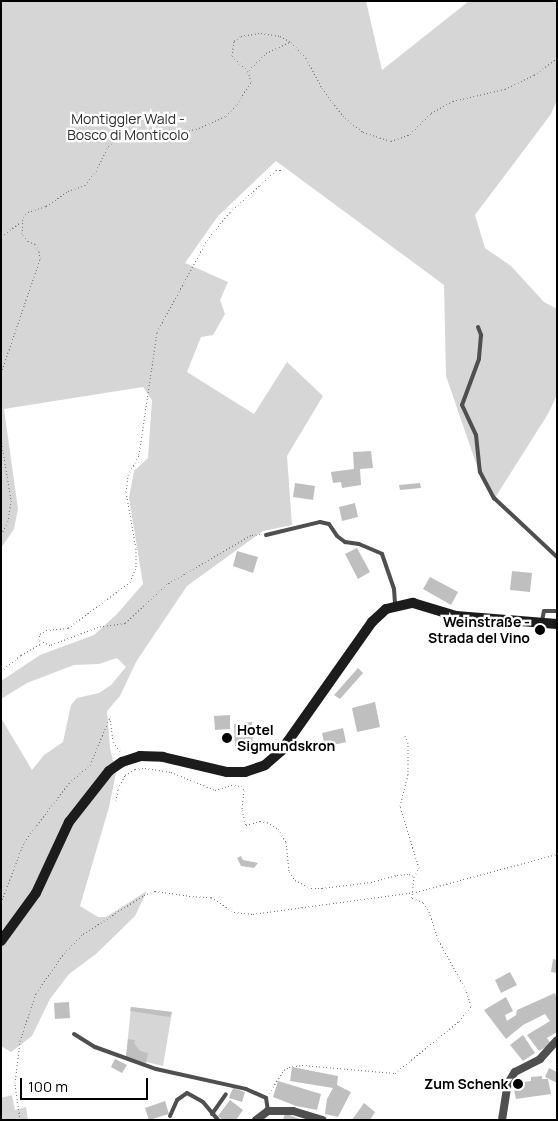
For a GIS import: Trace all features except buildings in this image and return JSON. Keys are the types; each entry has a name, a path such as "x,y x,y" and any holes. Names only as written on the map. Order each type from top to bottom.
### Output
{"main road":[{"path":"1,941 36,893 69,822 109,771 130,759 140,756 163,757 233,773 245,772 265,765 281,752 372,622 386,609 395,605 413,603 456,616 557,624"}],"street":[{"path":"502,1120 508,1083 515,1072 540,1059 557,1040"},
{"path":"256,1120 268,1111 293,1111 323,1120"}],"lane":[{"path":"478,327 481,335 479,358 462,405 476,435 480,472 494,498 557,557"},
{"path":"266,535 320,522 329,524 337,536 346,542 382,554 394,589 395,605"},
{"path":"542,623 544,611 557,611"},
{"path":"74,1034 95,1047 118,1056 156,1068 246,1089 266,1098 268,1111"},
{"path":"170,1116 177,1100 187,1093 203,1102 218,1120"},
{"path":"212,1114 226,1094"}],"path":[{"path":"1,236 22,221 28,212 46,206 68,191 85,185 96,171 108,146 117,139 127,135 182,132 199,128 226,116 237,104 251,82 248,71 232,56 234,41 241,36 261,33 280,36 291,42 306,58 322,88 344,118 363,132 390,141 410,134 431,113 452,101 504,89 534,75 557,58"},
{"path":"248,71 266,53 291,42"},
{"path":"43,643 39,640 40,634 46,630 68,628 130,582 136,567 136,548 126,492 128,475 139,455 157,332 206,240 230,212 265,180 276,170 283,170"},
{"path":"1,373 40,259 40,251 22,234 22,221"},
{"path":"1,439 11,500 8,521 1,535"},
{"path":"1,671 21,655 43,643 50,644 98,627 125,623 167,584 251,535 266,535"},
{"path":"1,903 24,842 69,783 90,765 110,717 113,742 130,759"},
{"path":"266,1098 278,1077 289,1067 302,1066 395,1072 470,1011 472,1002 438,939 428,909 423,902 412,898 414,877 418,868 400,806 408,775 408,743 406,736"},
{"path":"116,801 118,789 125,775 134,769 146,768 171,772 215,790 231,785 241,786 244,790 242,810 246,824 260,821 268,822 278,828 286,842 289,872 295,880 311,888 322,888 365,883 409,874 414,877"},
{"path":"20,1120 15,1083 20,1041 36,993 49,971 83,934 130,904 155,891 211,896 229,910 244,914 358,900 427,889 557,854"}],"green space":[{"name":"Montiggler Wald - Bosco di Monticolo","path":"1,1 366,1 382,70 469,1 557,1 557,100 551,114 475,215 485,248 511,266 544,302 557,309 557,395 548,414 493,501 478,469 446,376 444,285 276,161 218,216 185,263 228,282 220,300 225,314 213,335 201,337 187,372 254,414 287,362 323,396 287,456 292,525 263,531 187,586 136,662 120,696 107,711 110,748 116,773 109,807 80,906 98,917 106,917 147,891 135,916 96,954 69,974 50,999 32,1036 11,1052 1,1046 1,718 32,770 44,755 63,742 71,705 77,698 99,693 111,685 126,667 117,658 99,664 74,665 27,683 1,699 1,681 40,655 94,635 117,614 143,584 129,498 134,471 148,458 152,400 143,387 4,409 18,509 14,529 1,548"},
{"path":"131,1007 172,1012 163,1066 126,1057"},
{"path":"12,1095 15,1110 26,1107 28,1120 1,1120 1,1098"}],"place":[{"name":"Weinstraße - Strada del Vino","path":"540,630"},
{"name":"Hotel Sigmundskron","path":"227,738"},
{"name":"Zum Schenk","path":"518,1084"}]}
